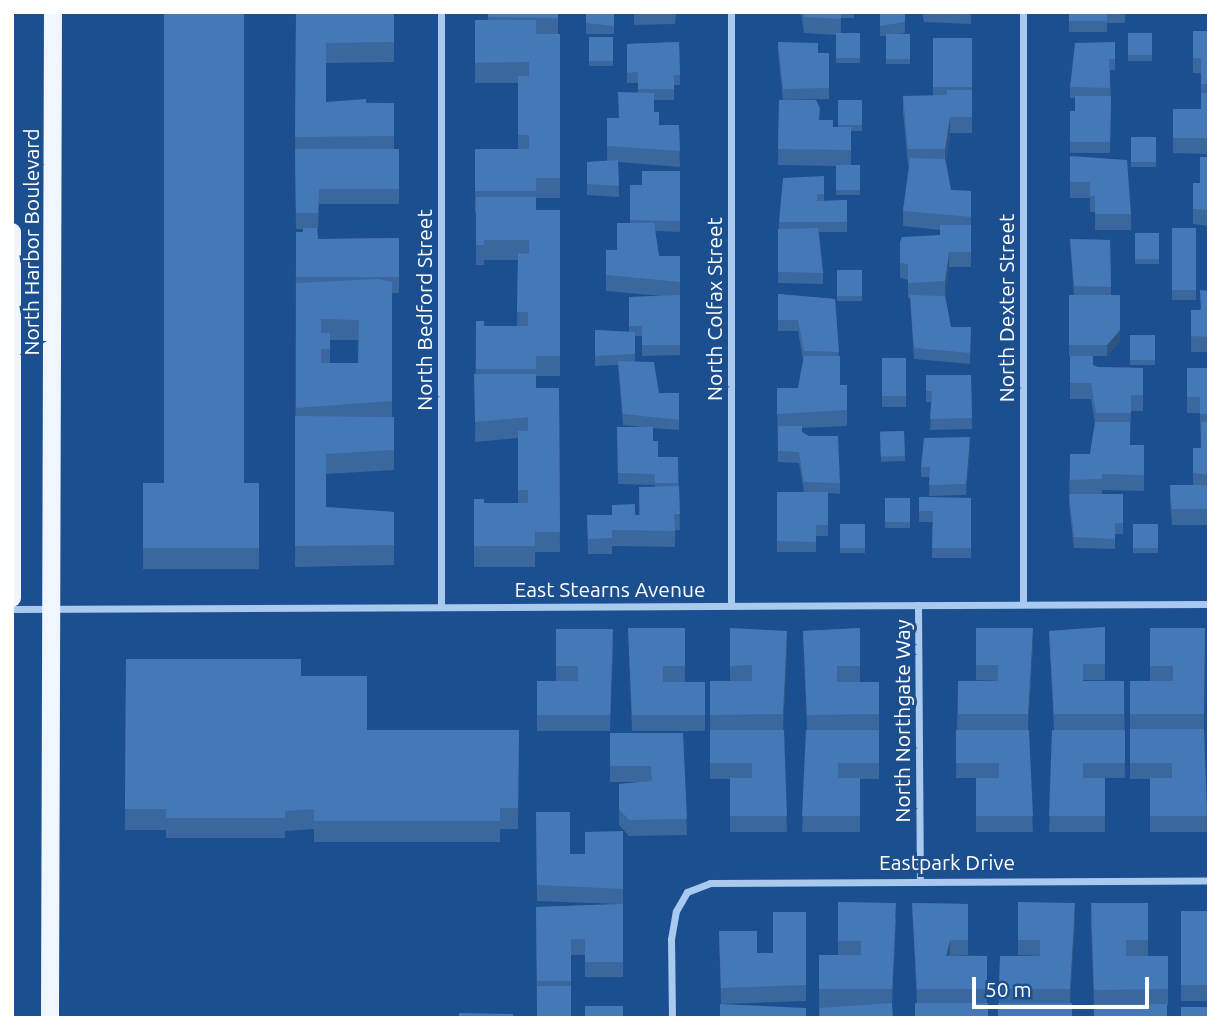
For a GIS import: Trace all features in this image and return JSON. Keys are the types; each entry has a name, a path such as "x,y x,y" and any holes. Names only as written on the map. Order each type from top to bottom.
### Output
{"main road":[{"name":"North Harbor Boulevard","path":"50,1018 53,12"},
{"name":"North Harbor Boulevard","path":"12,232 12,598"}],"street":[{"name":"North Bedford Street","path":"441,12 441,607"},
{"name":"North Colfax Street","path":"731,606 732,12"},
{"name":"North Dexter Street","path":"1023,12 1023,604"},
{"name":"East Stearns Avenue","path":"12,609 1209,604"},
{"name":"North Northgate Way","path":"918,605 920,878"},
{"name":"Eastpark Drive","path":"671,1018 671,939 676,911 687,892 710,883 920,878 1209,880"}],"building":[{"path":"164,12 244,12 244,483 259,483 259,548 143,548 143,483 164,483"},
{"path":"296,12 394,12 394,42 326,43 326,102 366,99 366,103 394,103 394,136 295,137"},
{"path":"488,12 558,12 558,18 488,17"},
{"path":"586,12 614,12 614,26 586,23"},
{"path":"804,12 841,12 841,19 804,17"},
{"path":"880,12 905,12 905,22 880,26"},
{"path":"1069,12 1107,12 1107,21 1069,21"},
{"path":"475,20 536,20 536,34 560,34 560,178 536,178 536,191 475,191 475,149 529,149 529,135 518,135 518,76 529,76 529,62 475,63"},
{"path":"1193,31 1209,31 1209,84 1201,84 1201,58 1193,58"},
{"path":"836,33 860,33 860,58 836,58"},
{"path":"1128,33 1152,33 1152,55 1128,55"},
{"path":"886,34 910,34 910,59 886,59"},
{"path":"589,37 613,37 613,61 589,61"},
{"path":"933,38 972,38 972,87 933,87"},
{"path":"679,42 680,75 674,75 674,89 638,89 638,72 627,73 627,44"},
{"path":"778,42 818,43 818,53 829,53 829,88 783,89"},
{"path":"1115,42 1115,59 1109,59 1110,88 1070,87 1075,43"},
{"path":"947,90 972,90 972,117 950,117 945,149 908,149 903,96 947,95"},
{"path":"618,92 654,93 654,112 659,112 659,125 679,125 680,151 607,146 607,118 619,118"},
{"path":"1201,93 1209,93 1209,138 1173,138 1173,109 1201,109"},
{"path":"1075,96 1111,96 1110,142 1070,142 1070,111 1075,111"},
{"path":"779,100 816,100 820,108 819,120 833,120 833,127 851,127 851,150 778,149"},
{"path":"838,100 862,100 862,125 838,125"},
{"path":"1131,137 1156,137 1156,162 1131,162"},
{"path":"295,149 399,149 399,189 319,189 318,213 296,213"},
{"path":"1070,156 1127,160 1131,214 1095,214 1095,196 1090,196 1090,182 1070,182"},
{"path":"1200,157 1209,157 1209,210 1193,209 1193,183 1200,183"},
{"path":"910,158 945,159 951,190 971,191 971,217 903,211"},
{"path":"618,160 619,186 587,184 587,162"},
{"path":"836,165 860,165 860,190 836,190"},
{"path":"642,171 680,171 680,221 630,220 630,185 642,185"},
{"path":"824,176 824,194 817,194 817,201 847,200 847,222 779,222 783,178"},
{"path":"476,197 536,197 536,210 560,210 560,356 536,356 536,369 476,369 476,321 484,321 484,326 528,326 528,312 517,312 518,253 529,254 529,240 484,240 484,245 476,245"},
{"path":"617,223 654,223 659,256 680,256 680,282 606,275 606,250 617,250"},
{"path":"940,225 971,225 971,252 949,252 945,281 908,283 908,264 900,263 902,237 940,235"},
{"path":"303,228 317,228 318,239 399,238 399,277 296,277 296,232 303,232"},
{"path":"818,228 823,273 778,272 778,229"},
{"path":"1172,228 1196,228 1196,290 1172,290"},
{"path":"1135,233 1159,233 1159,259 1135,259"},
{"path":"1070,239 1110,240 1111,287 1074,286"},
{"path":"837,270 862,270 862,296 837,296"},
{"path":"377,279 392,282 392,401 296,408 296,283","holes":["321,319 359,320 358,363 321,363 321,349 330,349 330,333 321,333"]},
{"path":"1200,290 1209,291 1209,337 1191,336 1191,310 1201,310"},
{"path":"778,294 835,299 839,352 804,351 798,320 778,320"},
{"path":"680,295 680,345 642,345 642,326 629,326 629,297"},
{"path":"910,295 945,296 951,327 971,327 970,353 914,348"},
{"path":"1069,295 1120,295 1120,330 1107,345 1069,345"},
{"path":"595,330 635,332 635,354 595,356"},
{"path":"1130,335 1155,335 1155,360 1130,360"},
{"path":"804,356 840,356 840,385 847,385 847,410 777,414 777,388 798,388"},
{"path":"1070,356 1093,356 1093,365 1098,367 1143,368 1143,395 1131,395 1131,413 1096,413 1091,383 1070,383"},
{"path":"882,358 906,358 906,396 882,396"},
{"path":"618,361 654,362 659,393 679,393 679,420 623,414"},
{"path":"1187,368 1209,368 1209,414 1200,414 1200,397 1187,397"},
{"path":"474,374 536,374 536,388 559,388 560,532 535,532 535,546 474,546 474,499 484,499 484,503 528,503 528,490 518,490 518,431 528,431 528,417 475,422"},
{"path":"926,375 971,375 972,418 930,419 932,391 926,391"},
{"path":"295,416 394,417 394,450 326,454 326,507 394,512 394,545 295,546"},
{"path":"1095,422 1130,422 1130,445 1144,445 1144,475 1102,474 1102,479 1070,480 1070,454 1090,454"},
{"path":"1201,422 1209,422 1209,475 1193,473 1193,448 1201,448"},
{"path":"778,426 802,426 802,432 809,436 838,436 840,483 804,482 799,452 778,451"},
{"path":"617,427 653,427 653,441 658,441 658,457 678,457 678,483 655,483 655,474 618,473"},
{"path":"904,431 905,456 881,457 880,432"},
{"path":"970,437 966,484 929,485 930,467 921,467 924,438"},
{"path":"1170,485 1209,486 1209,509 1172,509"},
{"path":"679,486 680,514 674,514 675,531 612,530 612,538 588,539 587,515 612,515 612,505 635,504 635,515 640,515 639,487"},
{"path":"777,492 828,492 828,525 816,525 816,542 777,541"},
{"path":"1069,494 1123,494 1123,523 1115,523 1115,539 1074,537"},
{"path":"919,497 971,498 971,548 932,548 933,511 919,511"},
{"path":"885,498 910,498 910,522 885,522"},
{"path":"840,524 865,524 865,548 840,548"},
{"path":"1133,524 1158,524 1158,548 1133,548"},
{"path":"1105,627 1105,664 1083,664 1083,681 1124,681 1124,714 1054,714 1049,631"},
{"path":"628,628 685,628 685,666 663,666 663,682 705,682 705,715 632,715"},
{"path":"730,628 787,631 783,714 710,715 710,681 752,681 752,665 730,666"},
{"path":"860,628 860,666 837,666 837,682 879,682 879,714 807,715 803,631"},
{"path":"976,628 1033,628 1028,714 958,714 958,681 998,681 998,665 976,665"},
{"path":"1150,628 1205,628 1204,714 1130,714 1130,681 1173,681 1173,666 1150,666"},
{"path":"556,629 613,629 610,715 537,715 537,681 578,681 578,666 556,666"},
{"path":"126,659 301,659 301,676 367,676 367,730 519,730 518,808 500,808 500,821 314,821 314,809 285,811 285,818 166,818 166,809 125,809"},
{"path":"1130,729 1204,729 1207,816 1150,816 1150,778 1172,778 1172,763 1130,763"},
{"path":"710,730 784,730 787,816 730,816 730,778 752,778 752,763 710,763"},
{"path":"806,730 879,730 879,763 838,763 838,778 860,778 860,816 802,816"},
{"path":"956,730 1029,730 1033,816 976,816 976,778 999,778 999,763 956,763"},
{"path":"1052,730 1125,730 1125,763 1083,763 1083,778 1105,778 1105,816 1049,816"},
{"path":"610,733 683,733 687,819 629,820 619,809 619,784 652,781 651,766 610,766"},
{"path":"536,812 570,812 570,854 585,854 585,832 623,831 623,889 537,885"},
{"path":"838,902 896,903 892,989 819,989 819,955 861,955 861,941 838,941"},
{"path":"1018,902 1075,903 1070,989 999,989 1000,956 1040,956 1040,940 1018,940"},
{"path":"912,903 968,904 968,940 950,940 946,956 987,956 987,989 917,989"},
{"path":"1091,903 1148,903 1148,940 1126,940 1126,956 1168,956 1168,989 1094,990"},
{"path":"623,904 623,962 585,962 585,939 571,939 571,981 537,981 536,907"},
{"path":"1181,911 1209,911 1209,985 1181,985"},
{"path":"773,912 806,912 806,985 721,988 719,931 757,931 757,953 773,953"},
{"path":"537,986 571,986 571,1018 537,1018"},
{"path":"892,1003 893,1018 820,1018 819,1008"},
{"path":"915,1003 988,1003 988,1018 915,1018"},
{"path":"998,1003 1072,1003 1072,1018 998,1018"},
{"path":"720,1004 806,1008 806,1018 720,1018"},
{"path":"1094,1004 1167,1004 1167,1018 1094,1018"},
{"path":"585,1006 623,1006 623,1018 585,1018"},
{"path":"1181,1007 1209,1007 1209,1018 1181,1018"},
{"path":"459,1013 513,1014 513,1018 459,1018"}]}
